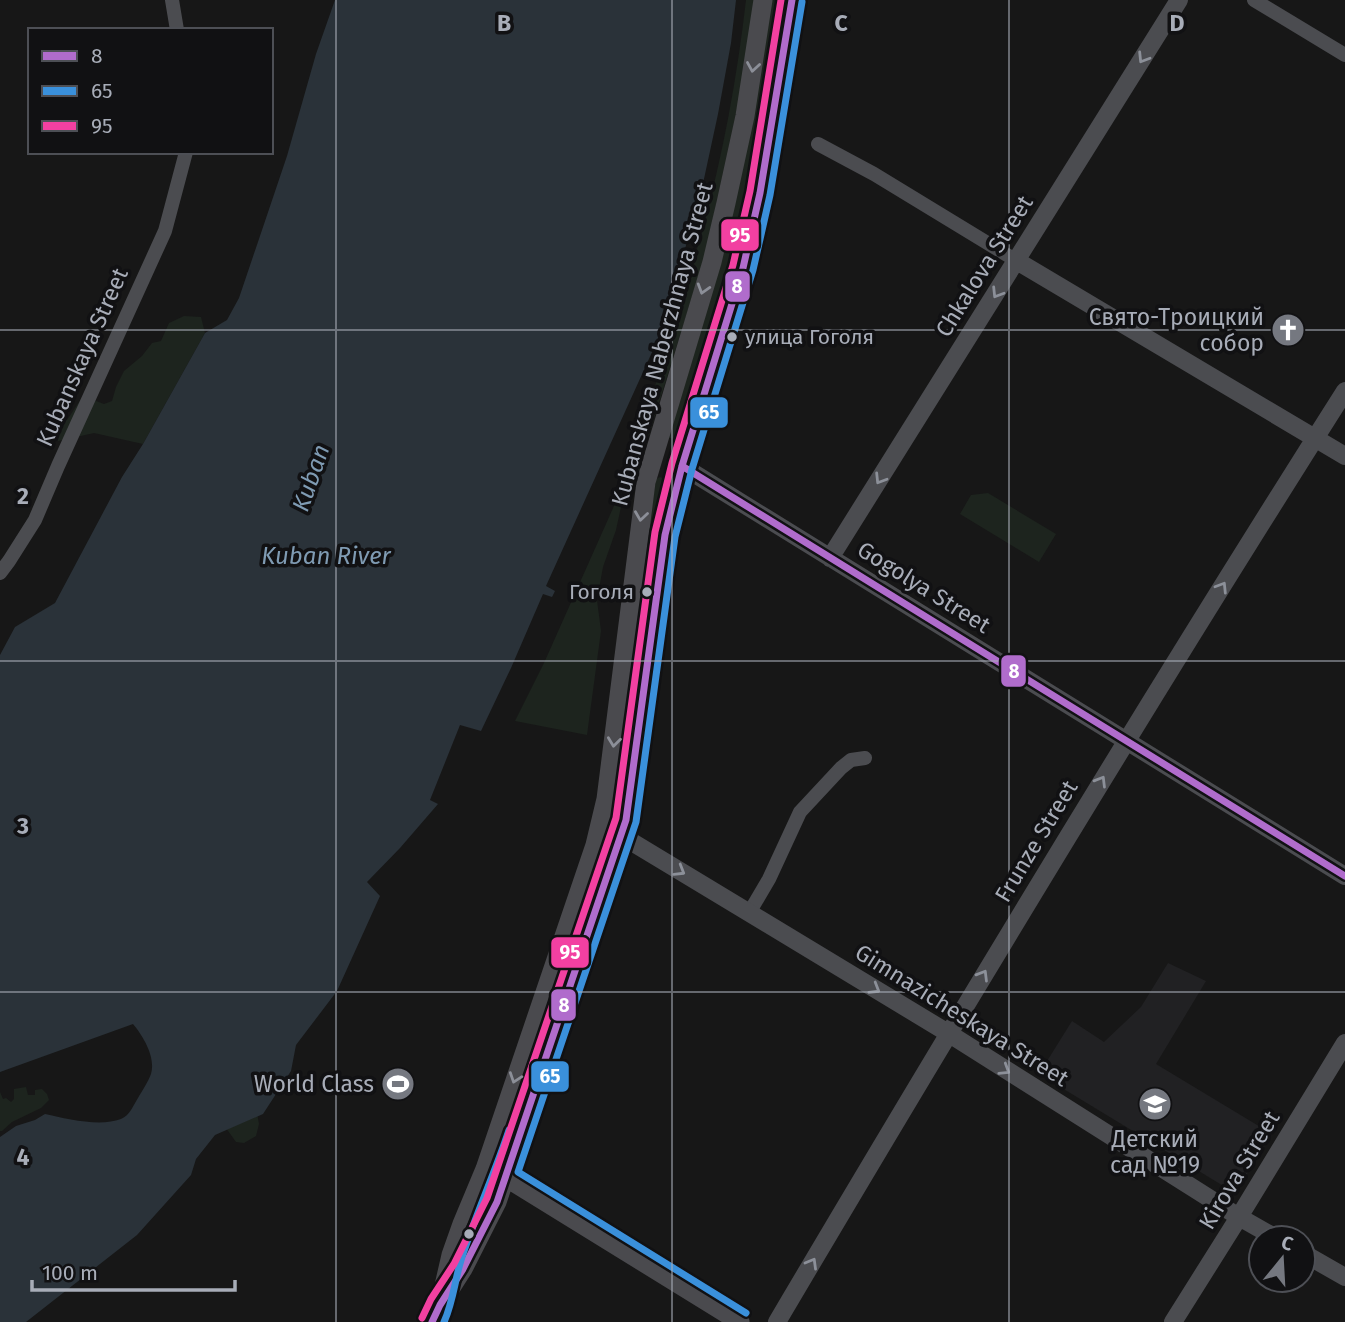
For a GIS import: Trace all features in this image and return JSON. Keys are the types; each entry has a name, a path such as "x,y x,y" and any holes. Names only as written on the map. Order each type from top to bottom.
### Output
{"main road":[{"name":"Kubanskaya Naberzhnaya Street","path":"436,1313 451,1255 485,1169 594,845 606,799 646,482 712,262 745,116 763,0"},
{"name":"Kubanskaya Naberzhnaya Street","path":"436,1313 463,1269 497,1202 622,836 665,535 682,466 743,268 761,193 792,0"},
{"name":"Gogolya Street","path":"654,455 682,466"},
{"path":"485,1169 505,1177 740,1322"}],"street":[{"path":"172,0 177,28"},
{"name":"Chkalova Street","path":"830,558 1179,0"},
{"path":"1254,0 1345,55"},
{"path":"818,144 874,174 1345,456"},
{"name":"Kubanskaya Street","path":"0,573 35,520 165,231 185,154"},
{"name":"Frunze Street","path":"777,1322 1125,741 1345,391"},
{"name":"Gogolya Street","path":"682,466 1345,876"},
{"path":"749,913 769,879 800,812 841,768 851,760 865,758"},
{"name":"Gimnazicheskaya Street","path":"622,836 948,1033 1251,1224"},
{"name":"Kirova Street","path":"1173,1322 1345,1043"},
{"path":"1317,1261 1345,1277"}],"shaded area":[{"path":"746,0 756,0 747,63 705,255 638,476 631,476 629,466 676,320 710,202 728,116"},
{"path":"769,0 784,0 745,230 683,430 677,440 667,437"},
{"path":"184,316 201,317 205,333 143,444 94,433 58,441 55,433 83,396 104,404 112,401 124,371 142,356 152,343 161,341 169,323"},
{"path":"656,479 665,479 667,484 619,811 500,1164 539,1045 544,1015 603,839"},
{"path":"622,488 616,530 603,567 597,600 601,631 587,735 515,721 544,663"},
{"path":"988,493 1056,534 1039,562 960,514 971,495"},
{"name":"Детский сад №19","path":"1168,963 1206,981 1156,1064 1272,1134 1235,1193 1039,1074 1072,1021 1104,1042 1141,1007"},
{"path":"26,1087 28,1095 35,1095 35,1090 42,1089 49,1100 41,1108 0,1131 0,1092 3,1099 11,1102 14,1099 14,1089"},
{"path":"257,1113 259,1124 256,1136 244,1143 236,1142 226,1128"}],"water":[{"name":"Kuban River","path":"335,0 736,0 718,114 699,202 658,339 546,586 555,591 552,597 543,594 481,731 460,725 430,800 438,804 367,882 380,896 337,991 296,1045 291,1071 263,1114 215,1135 196,1159 191,1175 137,1235 26,1322 0,1322 0,1137 16,1126 45,1114 94,1122 121,1119 133,1107 148,1080 152,1061 148,1047 133,1024 0,1072 0,655 15,627 55,603 122,477 205,333 227,320 239,298 287,156 316,54"}],"transit line":[{"name":"95","path":"422,1318 454,1264 487,1198 616,818 655,532 672,463 733,265 750,191 781,0"},
{"name":"8","path":"432,1322 497,1202 626,820 665,535 682,466 743,268 760,193 792,0"},
{"name":"65","path":"746,1313 518,1172 636,822 675,537 692,469 753,270 770,195 802,2"},
{"name":"8","path":"682,466 1345,876"},
{"name":"65","path":"444,1322 463,1254 509,1130"}],"place":[{"name":"Свято-Троицкий собор","path":"1288,330"},
{"name":"улица Гоголя","path":"732,337"},
{"name":"Гоголя","path":"647,592"},
{"name":"World Class","path":"398,1084"},
{"name":"Детский сад №19","path":"1155,1104"}],"water label":[{"name":"Kuban","path":"311,478"}]}
